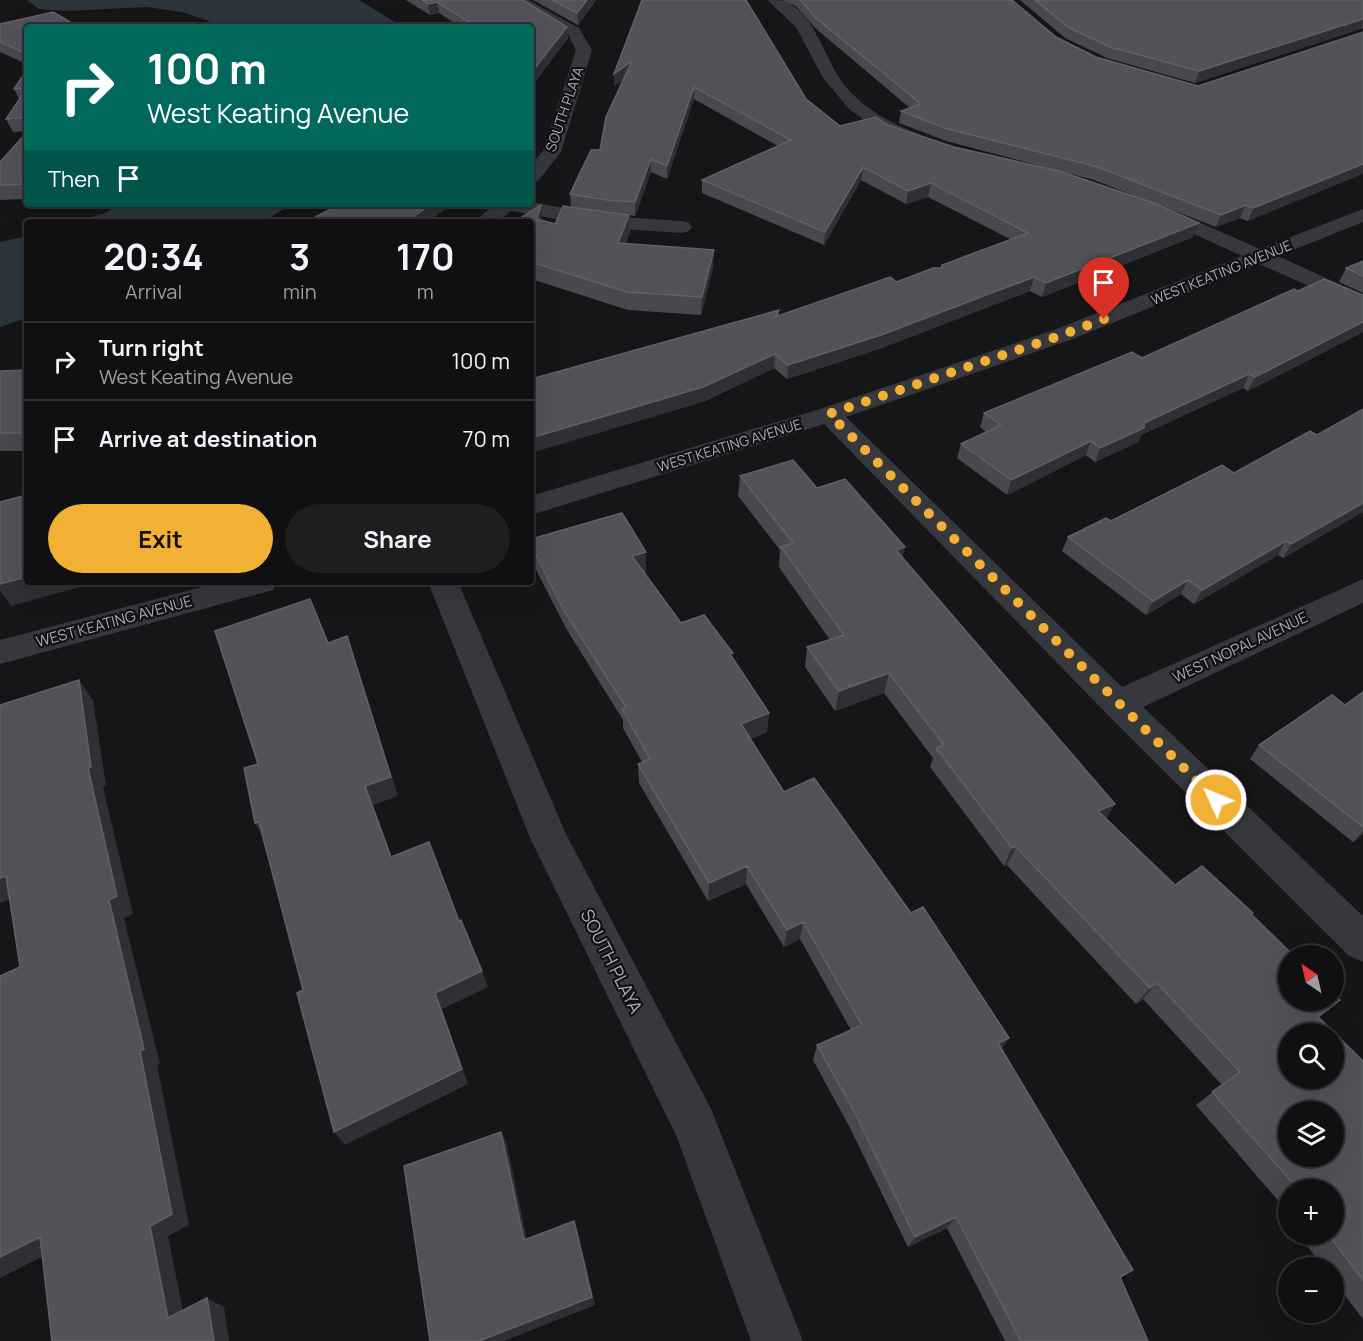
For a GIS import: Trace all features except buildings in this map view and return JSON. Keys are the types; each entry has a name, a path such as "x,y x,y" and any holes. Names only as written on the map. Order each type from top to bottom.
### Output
{"street":[{"name":"SOUTH PLAYA","path":"518,0 574,31 584,50 552,152 534,173"},
{"path":"774,0 805,25 832,79 858,108 893,131 926,142"},
{"path":"1136,203 1157,210 1363,303"},
{"path":"488,219 503,207"},
{"path":"524,207 607,222 682,227"},
{"name":"WEST KEATING AVENUE","path":"534,505 829,414 1062,335 1363,215"},
{"path":"829,414 1118,704 1363,943"},
{"name":"WEST KEATING AVENUE","path":"0,652 251,585"},
{"name":"SOUTH PLAYA","path":"444,585 550,840 695,1125 777,1341"},
{"name":"WEST NOPAL AVENUE","path":"1118,704 1363,590"}],"shaded area":[{"path":"27,0 359,0 398,24 211,24 209,21 182,12 147,7 66,11 39,9"},
{"path":"115,207 287,207 267,219 85,219 105,213"},
{"path":"24,237 24,319 0,327 0,242"}],"route":[{"path":"1104,319 829,414 1216,800"}]}
